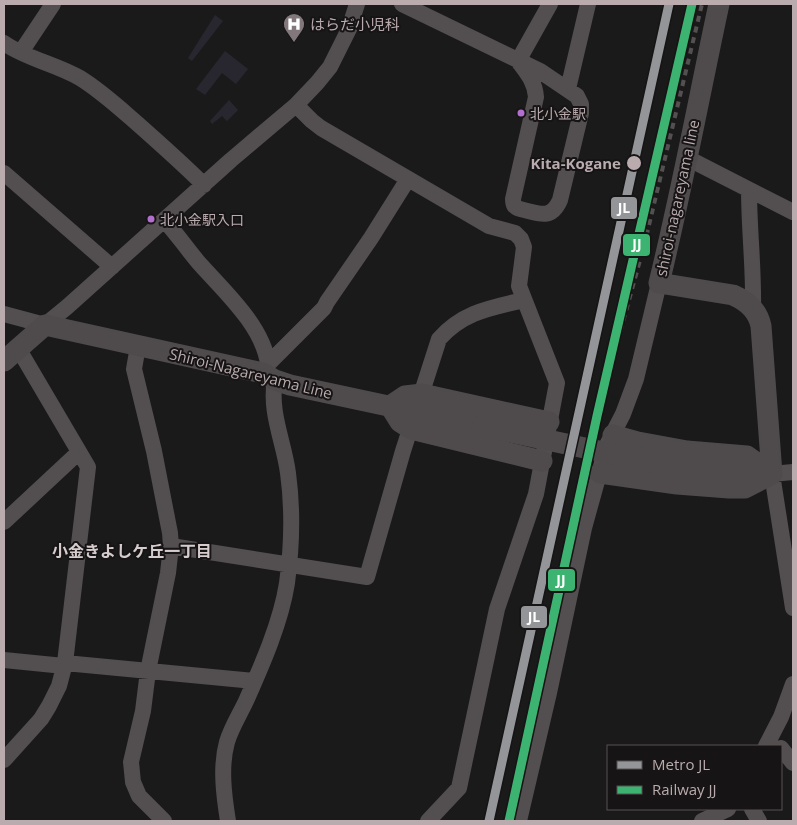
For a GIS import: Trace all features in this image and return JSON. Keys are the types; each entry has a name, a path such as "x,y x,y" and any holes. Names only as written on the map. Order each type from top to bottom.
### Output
{"main road":[{"name":"shiroi-nagareyama line","path":"719,4 675,216 659,282 734,295 742,299 753,309"},
{"path":"753,309 761,326 772,474"},
{"name":"Shiroi-Nagareyama Line","path":"45,325 268,372 290,385 390,406"},
{"path":"11,355 45,325"},
{"path":"542,461 416,411 405,396 390,406 400,422 416,411 549,422"},
{"path":"416,411 658,464 705,470 772,474"},
{"path":"613,434 638,442 687,451 747,456 772,474"},
{"path":"600,473 677,484 729,488 746,488 772,474"}],"street":[{"path":"21,52 53,4"},
{"path":"4,314 45,325 165,221 296,104 330,67 350,29 357,4"},
{"path":"402,4 540,71 577,96 581,104 582,113 560,200 553,212 546,215 515,208 512,199 536,97 535,88 530,77 518,61"},
{"path":"518,61 550,4"},
{"path":"568,89 588,4"},
{"path":"4,43 80,78 180,161 204,185"},
{"path":"296,104 321,128 489,226 515,233 521,239 524,247 519,286 557,383 536,494 497,609 459,788 428,821"},
{"path":"686,159 793,212"},
{"path":"4,173 112,267"},
{"path":"268,372 324,308 326,302 371,238 408,179"},
{"path":"749,190 749,233 754,279 753,309"},
{"path":"165,221 197,261 230,297 252,327 266,354 273,400 288,472 292,517 286,585 278,616 254,681 227,742 224,793 228,821"},
{"path":"519,821 549,693 578,554 607,445 636,379 659,282"},
{"path":"171,546 367,577 402,451 439,339 449,328 462,319 483,309 524,300"},
{"path":"138,346 134,369 154,451 171,546 168,573 148,671 143,711 131,762 133,782 139,796 164,821"},
{"path":"4,760 45,713 59,686 65,664 88,468 79,452 11,355"},
{"path":"4,522 79,452"},
{"path":"793,472 772,474 793,608"},
{"path":"4,660 254,681"},
{"path":"774,744 793,684"},
{"path":"782,752 793,763"},
{"path":"702,821 726,810"},
{"path":"753,810 759,821"}],"shaded area":[{"path":"215,15 223,21 192,61 188,58"},
{"path":"225,51 248,69 236,84 222,73 205,95 196,89"},
{"path":"229,100 238,110 227,121 222,116 212,124 210,121"}],"railway":[{"path":"597,416 644,246 702,4"}],"metro line":[{"name":"JL","path":"489,821 669,4"}],"rail line":[{"name":"JJ","path":"509,821 597,416 692,4"}],"place":[{"name":"はらだ小児科","path":"294,43"},
{"name":"北小金駅","path":"521,113"},
{"name":"Kita-Kogane","path":"634,163"},
{"name":"北小金駅入口","path":"151,219"}],"district":[{"name":"小金きよしケ丘一丁目","path":"132,551"}]}
